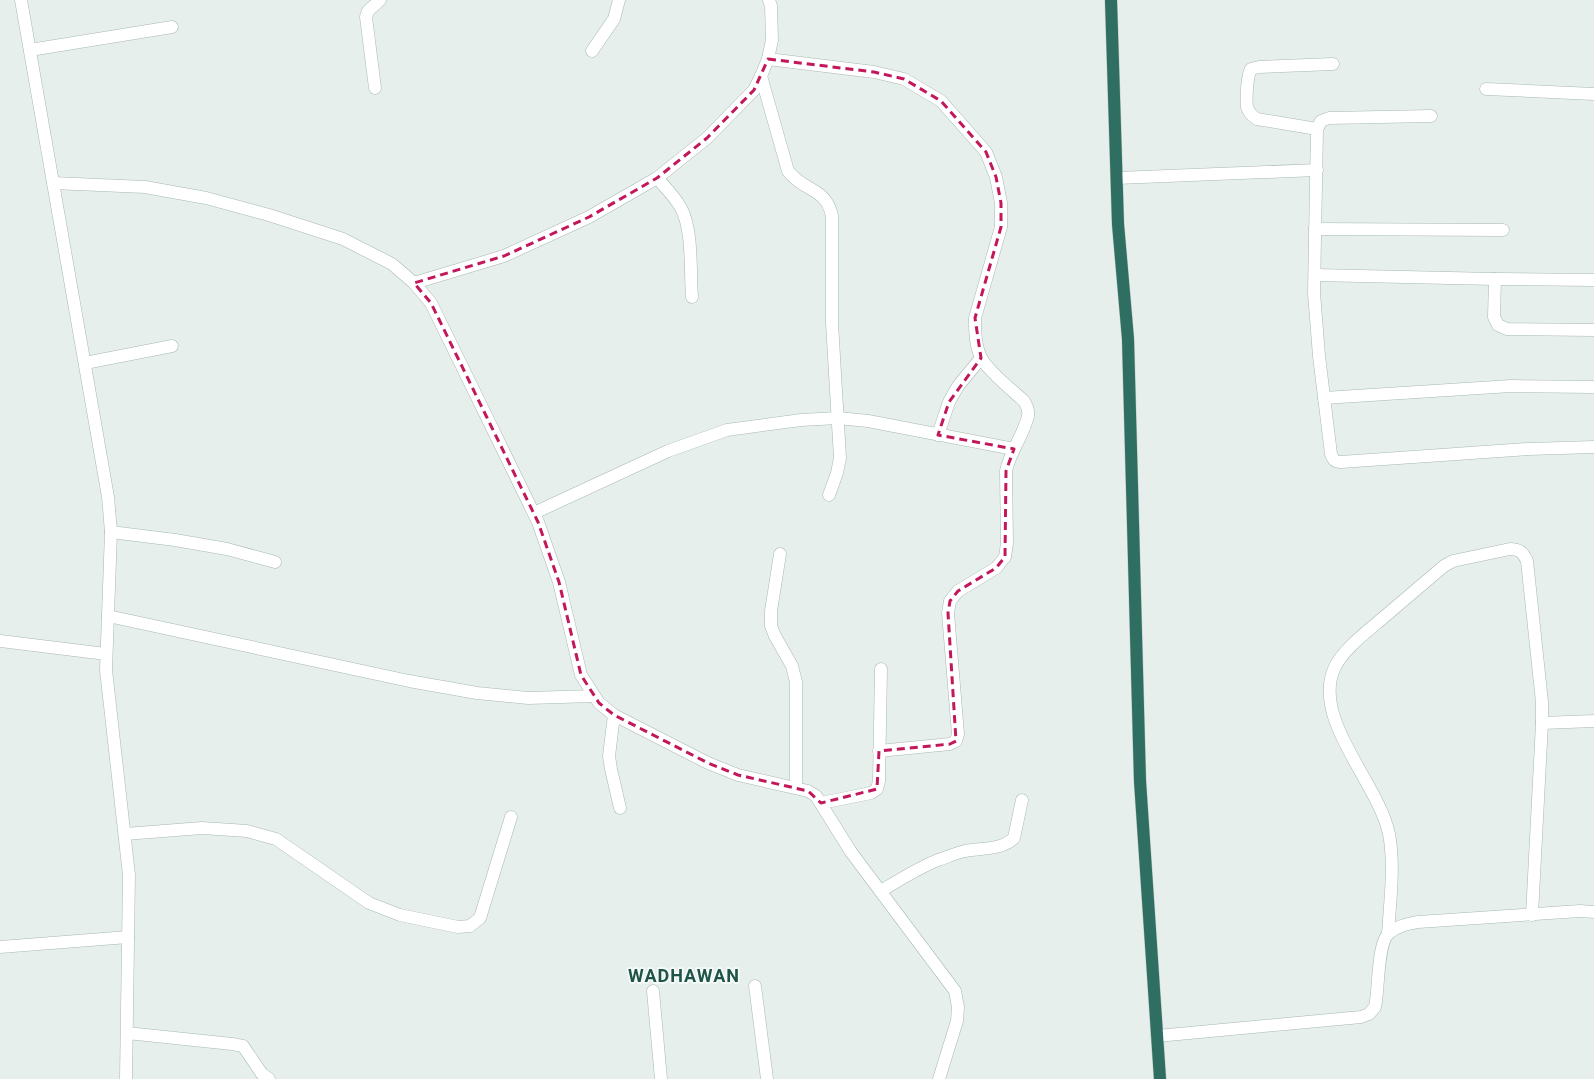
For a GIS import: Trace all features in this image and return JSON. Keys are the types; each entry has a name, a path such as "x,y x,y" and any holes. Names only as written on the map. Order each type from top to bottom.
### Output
{"highway":[{"path":"1111,0 1118,224 1128,339 1140,781 1160,1079"}],"street":[{"path":"21,0 108,498 111,532 106,670 129,875 126,1079"},
{"path":"375,88 366,17 368,11 380,0"},
{"path":"592,51 614,19 619,0"},
{"path":"414,283 504,256 589,217 657,178 707,138 754,90 768,59 772,40 771,6 769,0"},
{"path":"30,50 172,27"},
{"path":"768,59 874,72 904,79 941,101 986,152 998,184 1001,202 1001,227 975,318 975,334 981,358 1024,401 1028,408 1028,416 1008,460 1006,470 1007,543 1005,557 996,568 958,591 950,601 948,613 958,734 956,741 950,744 879,751"},
{"path":"1317,129 1257,119 1251,115 1247,107 1248,74 1251,68 1259,67 1333,64"},
{"path":"761,76 788,171 794,179 824,197 830,206 832,216 832,323 840,458 837,473 829,495"},
{"path":"1486,89 1594,94"},
{"path":"1431,116 1329,118 1321,121 1317,129 1314,293 1324,398 1333,460 1337,462 1528,449 1594,447"},
{"path":"1117,178 1317,170"},
{"path":"657,178 680,206 686,219 692,297"},
{"path":"53,183 145,187 213,200 343,239 392,264 414,283 431,303 534,513 559,582 581,675 594,696 599,703 614,715 708,763 738,775 808,791 816,796 851,852 955,991 958,1006 957,1021 939,1079"},
{"path":"1315,229 1503,230"},
{"path":"1315,275 1495,280 1594,280"},
{"path":"1495,280 1494,317 1498,326 1507,329 1594,330"},
{"path":"85,363 172,346"},
{"path":"938,435 950,402 958,386 981,358"},
{"path":"1324,398 1511,386 1594,387"},
{"path":"534,513 668,451 728,430 801,420 838,418 868,421 1014,449"},
{"path":"111,532 175,540 226,549 274,562"},
{"path":"1158,1036 1361,1017 1369,1014 1375,1007 1382,946 1388,934 1392,858 1389,833 1382,814 1334,720 1330,689 1334,669 1351,645 1444,566 1453,561 1510,549 1517,549 1524,554 1527,561 1542,702 1532,914"},
{"path":"780,554 771,611 771,626 792,666 796,682 796,788"},
{"path":"108,616 409,681 477,693 528,698 594,696"},
{"path":"0,641 106,654"},
{"path":"821,803 871,793 877,789 879,780 880,669"},
{"path":"614,715 609,756 620,808"},
{"path":"1542,723 1594,722"},
{"path":"881,891 914,871 937,861 963,852 1003,846 1010,842 1014,838 1022,800"},
{"path":"125,834 202,828 248,831 276,839 369,903 400,915 458,927 470,926 480,918 511,817"},
{"path":"1388,934 1401,926 1418,922 1580,911 1594,912"},
{"path":"0,947 128,937"},
{"path":"755,986 767,1079"},
{"path":"653,991 661,1079"},
{"path":"127,1033 243,1046 262,1074 269,1079"}],"highlighted area":[{"path":"768,59 874,72 904,79 941,101 986,152 996,177 1001,203 1001,227 975,318 981,358 949,402 938,435 1014,449 1006,471 1005,557 996,568 958,591 950,601 948,613 956,741 950,744 879,751 877,789 821,803 808,791 738,775 708,763 614,715 599,703 581,675 559,582 538,522 431,303 414,283 504,256 589,217 657,178 707,138 754,90"}],"district":[{"name":"WADHAWAN","path":"684,976"}]}
